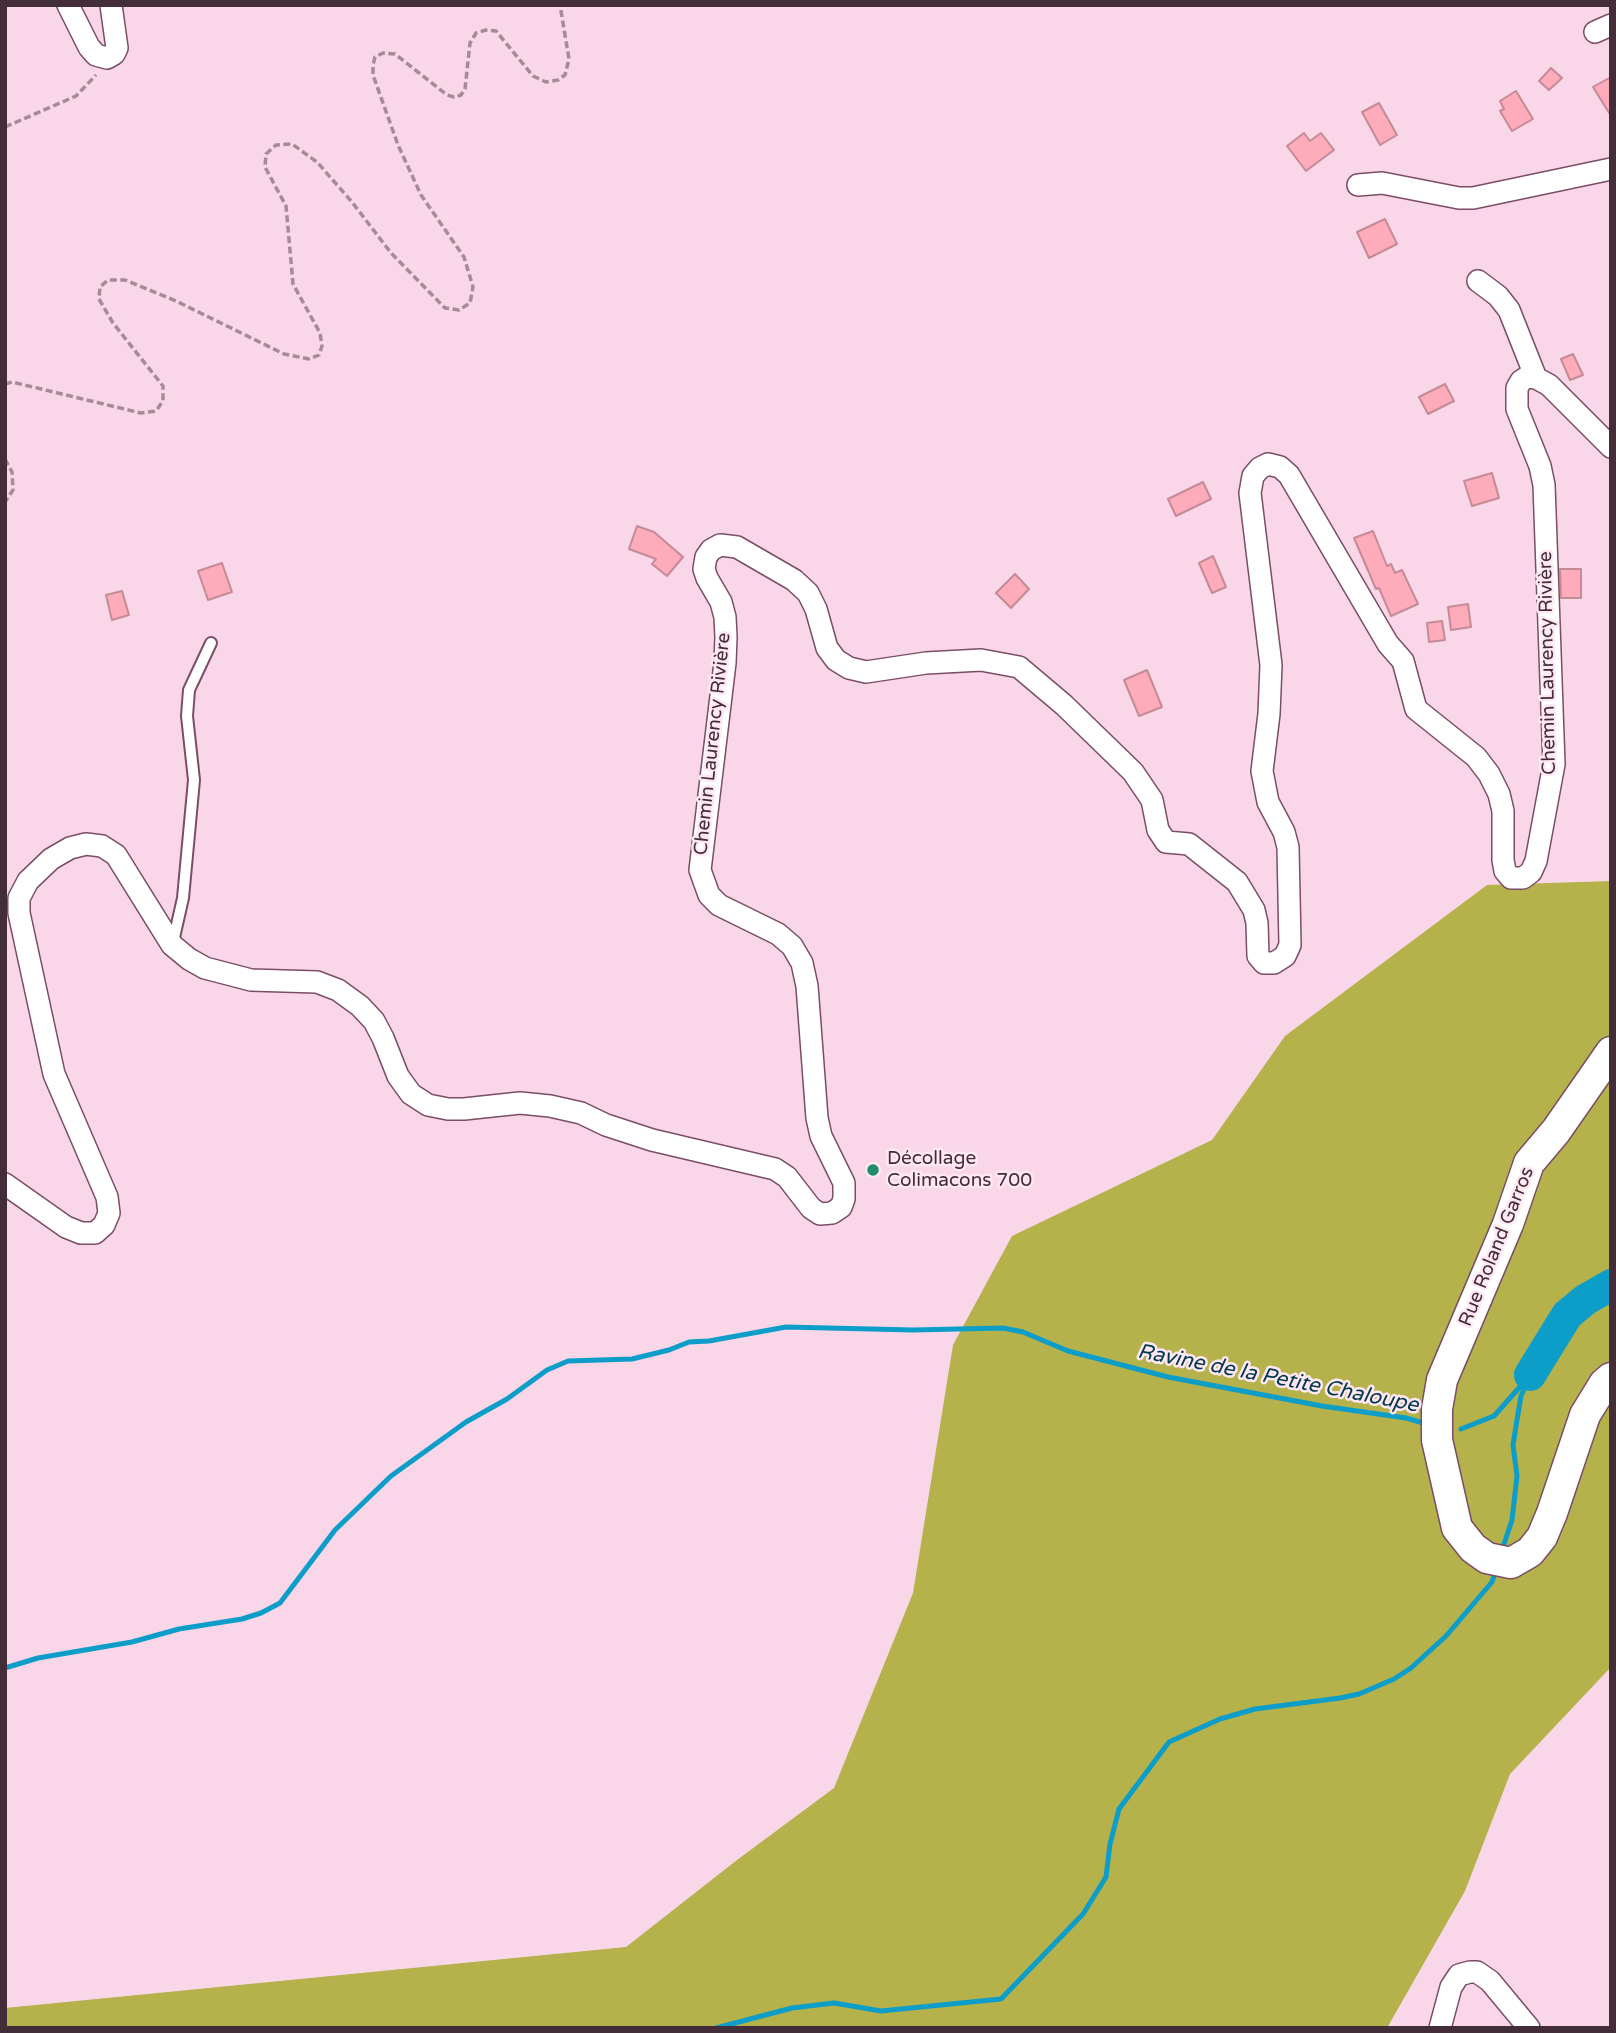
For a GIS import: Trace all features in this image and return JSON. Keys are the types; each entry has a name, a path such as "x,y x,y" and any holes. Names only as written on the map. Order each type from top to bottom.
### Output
{"main road":[{"name":"Rue Roland Garros","path":"1611,1052 1556,1131 1530,1163 1508,1224 1443,1380 1437,1409 1437,1440 1458,1528 1473,1548 1487,1558 1511,1563 1530,1552 1542,1537 1552,1513 1585,1415 1604,1384 1611,1378"}],"street":[{"path":"68,5 89,47 96,55 107,58 114,54 117,48 111,5"},
{"path":"1358,185 1382,183 1450,197 1473,198 1611,169"},
{"path":"1478,281 1498,296 1509,310 1536,378 1549,385 1570,404 1611,447"},
{"name":"Chemin Laurency Rivière","path":"5,1184 66,1227 80,1233 95,1233 104,1225 108,1213 107,1197 54,1074 19,913 19,898 28,881 51,859 70,848 86,844 102,846 116,855 172,945 189,959 205,968 251,980 317,982 338,990 360,1006 374,1021 398,1076 411,1094 428,1105 447,1110 520,1103 580,1113 606,1125 652,1140 775,1169 787,1177 810,1208 820,1214 832,1213 841,1207 844,1183 821,1136 817,1118 809,1011 802,963 792,946 778,934 719,905 709,895 700,870 726,650 725,617 704,569 706,558 720,545 737,547 794,580 808,593 816,609 827,648 836,660 849,668 866,672 926,663 981,660 1018,667 1064,705 1133,772 1152,800 1162,838 1172,844 1189,844 1237,882 1254,910 1258,923 1258,956 1264,963 1274,963 1285,956 1290,945 1289,847 1264,789 1262,771 1269,715 1271,665 1250,493 1253,476 1261,468 1268,464 1280,467 1289,475 1388,645 1403,661 1416,709 1476,757 1489,774 1499,794 1503,811 1505,871 1511,878 1522,878 1531,872 1536,861 1554,764 1544,485 1517,409 1516,396 1521,381 1527,377 1536,378"},
{"path":"1440,2028 1451,1987 1459,1976 1470,1972 1477,1972 1490,1981 1529,2028"}],"lane":[{"path":"172,945 183,898 194,780 187,716 189,690 211,643"}],"path":[{"path":"5,384 12,382 141,413 156,411 163,401 163,386 113,323 99,299 100,288 108,279 125,280 176,301 284,354 309,359 319,355 323,346 320,333 293,284 286,206 265,167 265,154 276,145 292,144 317,162 391,253 445,307 459,310 470,303 473,286 464,257 421,195 398,145 373,75 375,57 383,53 394,54 447,95 454,97 461,95 465,89 470,43 476,33 496,31 533,76 546,82 558,80 565,75 569,58 559,5"},
{"path":"5,127 76,96 92,82 107,58"},
{"path":"5,458 12,472 13,491 5,502"}],"shaded area":[{"path":"1611,881 1611,1667 1510,1774 1465,1891 1387,2028 5,2028 5,2008 626,1947 834,1788 913,1593 953,1345 1012,1236 1212,1140 1285,1036 1487,885"}],"building":[{"path":"1551,68 1562,78 1549,90 1539,81"},
{"path":"1611,77 1611,116 1593,87"},
{"path":"1516,91 1533,119 1512,131 1500,111 1504,109 1500,101"},
{"path":"1379,103 1397,135 1380,145 1362,112"},
{"path":"1304,133 1310,141 1321,133 1334,150 1306,171 1287,146"},
{"path":"1385,219 1397,244 1369,258 1357,232"},
{"path":"1573,354 1583,375 1570,380 1561,359"},
{"path":"1445,384 1454,401 1428,414 1419,397"},
{"path":"1492,473 1499,498 1472,506 1464,481"},
{"path":"1203,482 1211,499 1176,516 1168,499"},
{"path":"637,526 654,532 683,557 667,576 652,564 656,559 629,549"},
{"path":"1373,531 1387,566 1391,564 1395,573 1402,570 1418,604 1391,616 1354,538"},
{"path":"1213,556 1226,587 1212,593 1199,563"},
{"path":"222,563 232,592 208,600 198,571"},
{"path":"1560,569 1581,569 1581,598 1561,598"},
{"path":"1015,574 1029,589 1011,608 996,593"},
{"path":"122,591 129,615 112,620 106,595"},
{"path":"1468,604 1471,627 1451,630 1448,607"},
{"path":"1442,621 1445,640 1429,642 1427,623"},
{"path":"1147,670 1162,707 1139,716 1124,680"}],"waterway":[{"path":"1530,1375 1567,1315 1585,1300 1611,1285"},
{"name":"Ravine de la Petite Chaloupe","path":"5,1668 38,1658 242,1619 280,1603 335,1530 391,1476 466,1422 507,1399 547,1370 568,1361 632,1359 689,1342 786,1327 913,1330 1003,1328 1023,1332 1068,1351 1168,1377 1322,1406 1406,1418 1427,1424"},
{"path":"1502,1550 1512,1520 1517,1476 1513,1445 1521,1396 1530,1375"},
{"name":"Ravine de la Petite Chaloupe","path":"1461,1429 1494,1416 1526,1380"},
{"path":"716,2028 792,2008 834,2003 881,2011 1001,1999 1083,1914 1106,1877 1110,1844 1119,1809 1169,1742 1220,1719 1255,1709 1359,1694 1394,1679 1411,1668 1446,1636 1492,1582 1496,1570"}],"place":[{"name":"Décollage Colimacons 700","path":"873,1170"}]}
